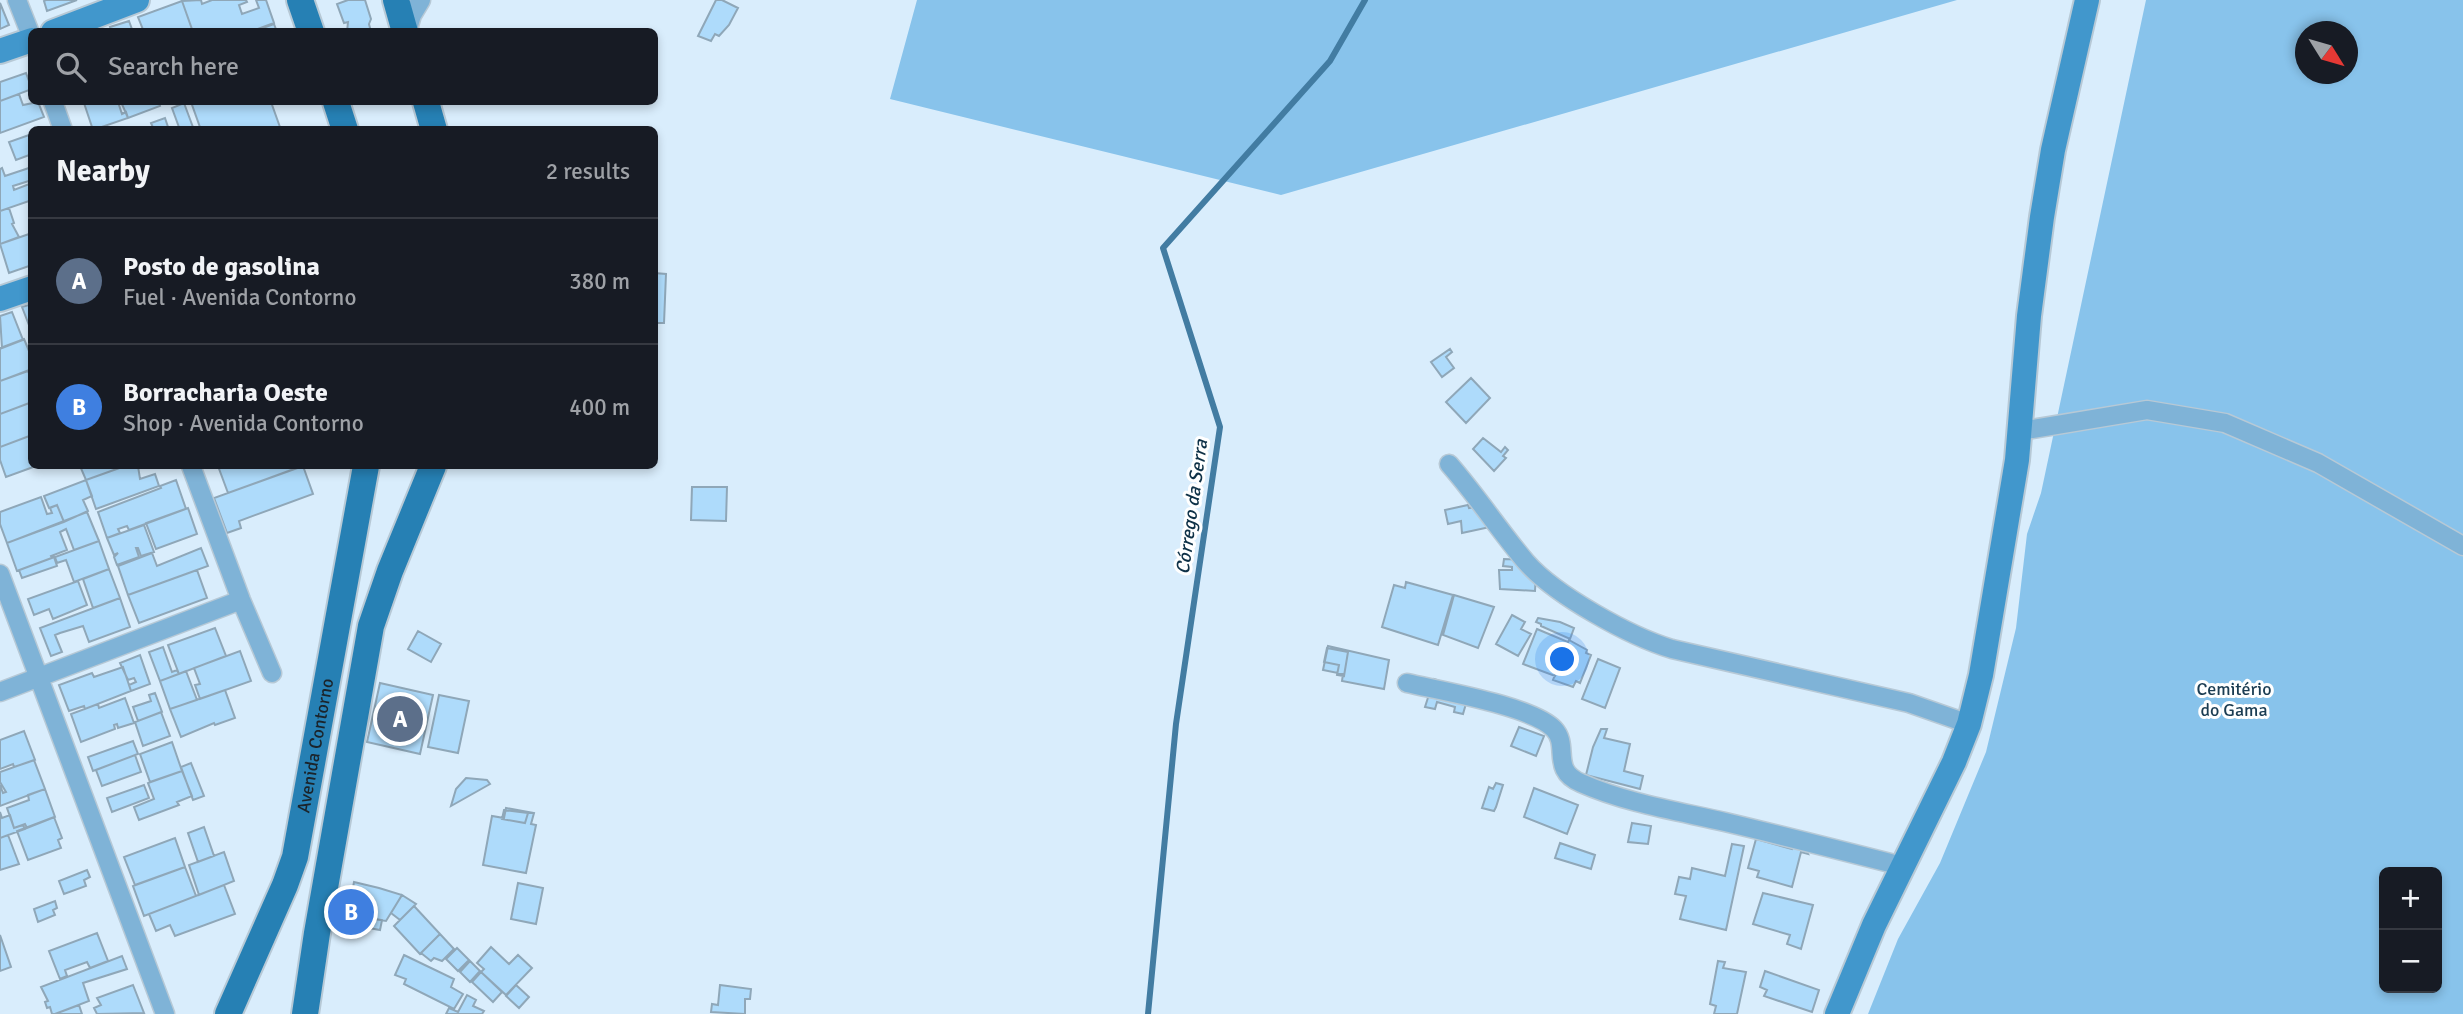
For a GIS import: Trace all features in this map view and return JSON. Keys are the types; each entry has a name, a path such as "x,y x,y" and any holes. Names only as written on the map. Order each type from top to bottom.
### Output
{"main road":[{"path":"300,0 310,28"},
{"path":"396,0 405,28"},
{"path":"338,105 344,126"},
{"path":"427,105 433,126"},
{"name":"Avenida Contorno","path":"228,1014 291,867 365,469"},
{"name":"Avenida Contorno","path":"305,1014 375,611 432,469"},
{"path":"347,565 375,611"},
{"path":"311,766 339,813"}],"street":[{"path":"17,0 28,29"},
{"path":"64,28 137,0"},
{"path":"407,28 421,0"},
{"path":"1837,1014 1874,925 1940,793 1969,723 1981,675 2020,431 2029,316 2042,217 2053,150 2087,0"},
{"path":"0,51 28,40"},
{"path":"54,105 62,126"},
{"path":"0,299 28,289"},
{"path":"2020,431 2147,410 2225,423 2318,463 2463,546"},
{"path":"1449,464 1477,496 1520,555 1544,579 1634,635 1672,649 1909,703 1969,723"},
{"path":"192,469 241,600 272,673"},
{"path":"0,574 165,1014"},
{"path":"0,692 241,600"},
{"path":"1407,683 1498,705 1541,721 1553,728 1558,735 1564,768 1569,776 1578,782 1633,800 1902,866"}],"green space":[{"path":"917,0 1957,0 1281,195 890,99"},
{"name":"Cemitério do Gama","path":"2146,0 2463,0 2463,1014 1868,1014 1898,939 1940,863 1986,752 2016,628 2027,534 2041,493"}],"building":[{"path":"46,0 77,0 47,11"},
{"path":"201,0 202,4 212,0 246,0 247,2 239,5 242,14 259,8 256,0 266,0 274,23 260,28 192,28 182,1"},
{"path":"348,0 365,0 371,19 370,28 347,28 348,22 344,23 337,4"},
{"path":"716,0 738,8 729,25 719,36 715,34 711,41 698,36"},
{"path":"182,1 192,28 142,28 138,17"},
{"path":"0,3 9,25 0,29"},
{"path":"129,21 132,28 110,28"},
{"path":"26,73 28,90 0,101 0,82"},
{"path":"19,94 23,105 39,105 44,117 0,133 0,101"},
{"path":"85,105 119,105 122,114 126,112 128,118 105,126 92,126"},
{"path":"122,105 160,105 160,106 128,118"},
{"path":"185,105 193,126 179,126 172,108"},
{"path":"192,105 272,105 280,126 200,126"},
{"path":"165,118 168,126 152,126 151,123"},
{"path":"28,135 28,156 16,160 9,142"},
{"path":"2,168 5,176 28,168 28,181 13,186 14,190 28,185 28,201 0,211 0,169"},
{"path":"9,208 14,223 12,224 19,237 0,244 0,211"},
{"path":"28,234 28,266 9,273 0,244"},
{"path":"658,273 666,274 664,323 658,323"},
{"path":"28,305 28,323 22,307"},
{"path":"12,312 23,340 2,348 0,316"},
{"path":"24,339 28,348 28,370 0,381 0,348"},
{"path":"1450,349 1452,352 1446,357 1454,368 1442,377 1431,362"},
{"path":"28,371 28,404 0,414 0,381"},
{"path":"1471,378 1490,398 1466,423 1446,402"},
{"path":"28,404 28,436 0,447 0,414"},
{"path":"28,436 28,469 6,477 0,460 0,447"},
{"path":"1483,438 1501,452 1505,447 1508,450 1503,456 1506,458 1494,471 1473,449"},
{"path":"81,469 117,469 86,480"},
{"path":"117,469 138,469 140,479 155,474 159,486 96,509 86,480"},
{"path":"219,469 294,469 228,493"},
{"path":"295,469 304,469 313,494 239,521 241,528 227,533 214,498"},
{"path":"86,480 92,496 83,500 88,511 64,522 57,505 49,508 44,496"},
{"path":"176,480 186,509 129,530 127,526 118,529 120,533 107,538 98,512"},
{"path":"692,487 727,487 726,521 691,520"},
{"path":"41,497 47,514 52,513 50,508 57,505 64,522 7,543 0,524 0,512"},
{"path":"1468,505 1469,508 1487,505 1490,527 1462,533 1461,521 1448,524 1445,510"},
{"path":"188,508 197,534 156,549 146,523"},
{"path":"87,512 99,541 74,550 66,529 60,532 67,550 17,571 7,543"},
{"path":"144,525 154,552 141,556 136,548 139,557 117,565 114,557 118,553 114,555 107,538"},
{"path":"99,541 109,569 74,582 66,560 57,563 55,557"},
{"path":"201,548 208,566 128,595 118,566 152,553 157,566"},
{"path":"54,557 57,566 22,578 19,570"},
{"path":"1504,559 1527,560 1536,573 1535,591 1500,589 1499,570 1512,570 1512,567 1503,566"},
{"path":"109,569 120,598 93,608 83,579"},
{"path":"197,570 207,598 139,623 128,595"},
{"path":"78,581 87,605 53,619 49,609 34,615 28,599"},
{"path":"1406,582 1453,595 1438,645 1382,627 1394,585 1405,588"},
{"path":"1454,595 1494,607 1478,648 1443,635"},
{"path":"120,598 130,627 89,642 83,626 60,633 55,635 62,652 51,656 40,628"},
{"path":"1512,615 1525,622 1521,629 1531,634 1518,656 1496,644"},
{"path":"1538,618 1574,628 1570,639 1541,626 1536,622"},
{"path":"215,628 226,656 179,674 168,645"},
{"path":"1537,629 1568,642 1555,676 1523,664"},
{"path":"418,631 441,644 431,662 408,649"},
{"path":"1569,640 1591,655 1580,683 1576,681 1573,687 1553,680"},
{"path":"1328,646 1389,660 1384,689 1342,681 1343,674 1323,670"},
{"path":"163,647 172,672 177,670 179,674 160,681 149,652"},
{"path":"1327,648 1348,652 1344,676 1337,675 1339,665 1324,662"},
{"path":"240,651 251,681 200,699 195,685 200,684 194,668"},
{"path":"140,655 150,684 131,691 129,685 136,682 134,678 128,680 120,663"},
{"path":"1598,659 1620,668 1605,708 1582,699"},
{"path":"123,667 131,691 85,709 84,706 69,711 59,685 92,673 94,677"},
{"path":"186,671 197,700 170,709 160,681"},
{"path":"1434,679 1448,684 1467,700 1463,714 1454,712 1455,707 1437,702 1435,709 1425,707"},
{"path":"380,683 433,695 420,754 367,742"},
{"path":"225,690 235,718 215,725 214,723 181,737 170,709"},
{"path":"155,693 162,712 138,721 133,707 151,701 149,695"},
{"path":"439,695 469,701 458,753 428,747"},
{"path":"125,698 134,723 118,728 117,724 114,725 115,729 81,742 71,714 98,704 99,708"},
{"path":"161,712 170,736 143,746 135,722"},
{"path":"1519,727 1544,736 1536,756 1511,746"},
{"path":"1601,729 1607,729 1604,738 1630,744 1624,771 1643,776 1640,789 1586,775"},
{"path":"24,731 35,760 0,769 0,740"},
{"path":"133,741 138,754 93,771 88,757"},
{"path":"172,742 182,771 150,782 140,754"},
{"path":"135,755 141,772 102,786 96,770"},
{"path":"34,760 45,789 0,806 0,785 3,793 6,792 0,782 0,772"},
{"path":"191,763 204,796 193,800 181,767"},
{"path":"182,771 192,796 177,802 179,805 139,820 134,807 154,799 148,783"},
{"path":"466,778 487,780 490,784 451,806 456,789"},
{"path":"1496,783 1503,785 1494,811 1482,808 1489,787 1493,789"},
{"path":"144,785 149,798 112,812 107,798"},
{"path":"1534,788 1578,805 1567,834 1524,817"},
{"path":"45,789 55,817 27,828 25,824 14,828 7,808 29,800 28,795"},
{"path":"506,808 534,813 531,824 536,825 526,873 483,865 492,816 504,818"},
{"path":"504,810 528,813 525,823 502,819"},
{"path":"0,812 2,818 10,815 14,828 23,825 25,829 0,838"},
{"path":"54,817 62,838 58,840 61,848 28,860 17,831"},
{"path":"1632,823 1651,826 1648,844 1628,842"},
{"path":"204,827 214,856 198,862 188,833"},
{"path":"8,835 19,864 0,870 0,838"},
{"path":"175,838 185,867 135,885 124,857"},
{"path":"1756,839 1792,849 1794,844 1804,846 1808,854 1801,852 1792,887 1757,877 1759,871 1748,868"},
{"path":"1560,843 1595,855 1591,869 1555,858"},
{"path":"1732,844 1744,846 1726,930 1680,919 1686,896 1675,894 1679,877 1690,879 1692,868 1725,876"},
{"path":"224,852 234,881 199,895 189,865"},
{"path":"185,867 196,896 144,916 133,886"},
{"path":"87,870 90,877 84,880 86,886 64,894 59,881"},
{"path":"354,882 402,895 386,921 348,915"},
{"path":"518,883 543,888 536,924 511,919"},
{"path":"224,885 235,914 175,936 170,925 156,931 149,914"},
{"path":"1763,893 1813,905 1801,949 1787,944 1790,935 1753,924"},
{"path":"402,895 416,904 400,920 391,913"},
{"path":"55,901 55,915 38,922 34,909"},
{"path":"414,906 440,934 420,954 394,926"},
{"path":"348,915 382,920 380,930 347,924"},
{"path":"97,933 108,961 90,968 87,962 65,970 67,976 60,979 49,951"},
{"path":"440,934 454,949 442,961 434,958 431,961 421,953"},
{"path":"0,935 11,967 0,971"},
{"path":"491,947 509,964 518,955 532,968 506,995 481,972 484,969 477,963"},
{"path":"457,948 469,960 458,971 446,959"},
{"path":"404,955 454,979 451,987 463,994 454,1009 404,984 406,979 395,975"},
{"path":"122,956 127,969 83,983 89,1001 55,1014 52,1014 50,1007 47,1008 45,1002 48,1001 41,987"},
{"path":"470,961 480,971 470,982 460,972"},
{"path":"1718,961 1725,962 1723,968 1746,972 1737,1014 1714,1014 1716,1006 1710,1004"},
{"path":"1765,971 1819,990 1812,1012 1764,996 1767,990 1760,987"},
{"path":"481,972 502,992 493,1002 472,982"},
{"path":"133,985 144,1013 97,1014 94,1008 101,1005 97,998"},
{"path":"516,985 529,997 519,1008 506,996"},
{"path":"720,985 751,989 750,999 745,999 745,1014 711,1012 712,1004 718,1005"},
{"path":"467,995 476,1000 473,1006 484,1011 482,1014 446,1014 449,1008 458,1012"},
{"path":"79,1005 82,1014 55,1014"}],"waterway":[{"name":"Córrego da Serra","path":"1148,1014 1176,724 1220,427 1163,248 1330,61 1365,0"}],"place":[{"name":"Posto de gasolina","path":"400,719"},
{"name":"Borracharia Oeste","path":"351,912"}]}
